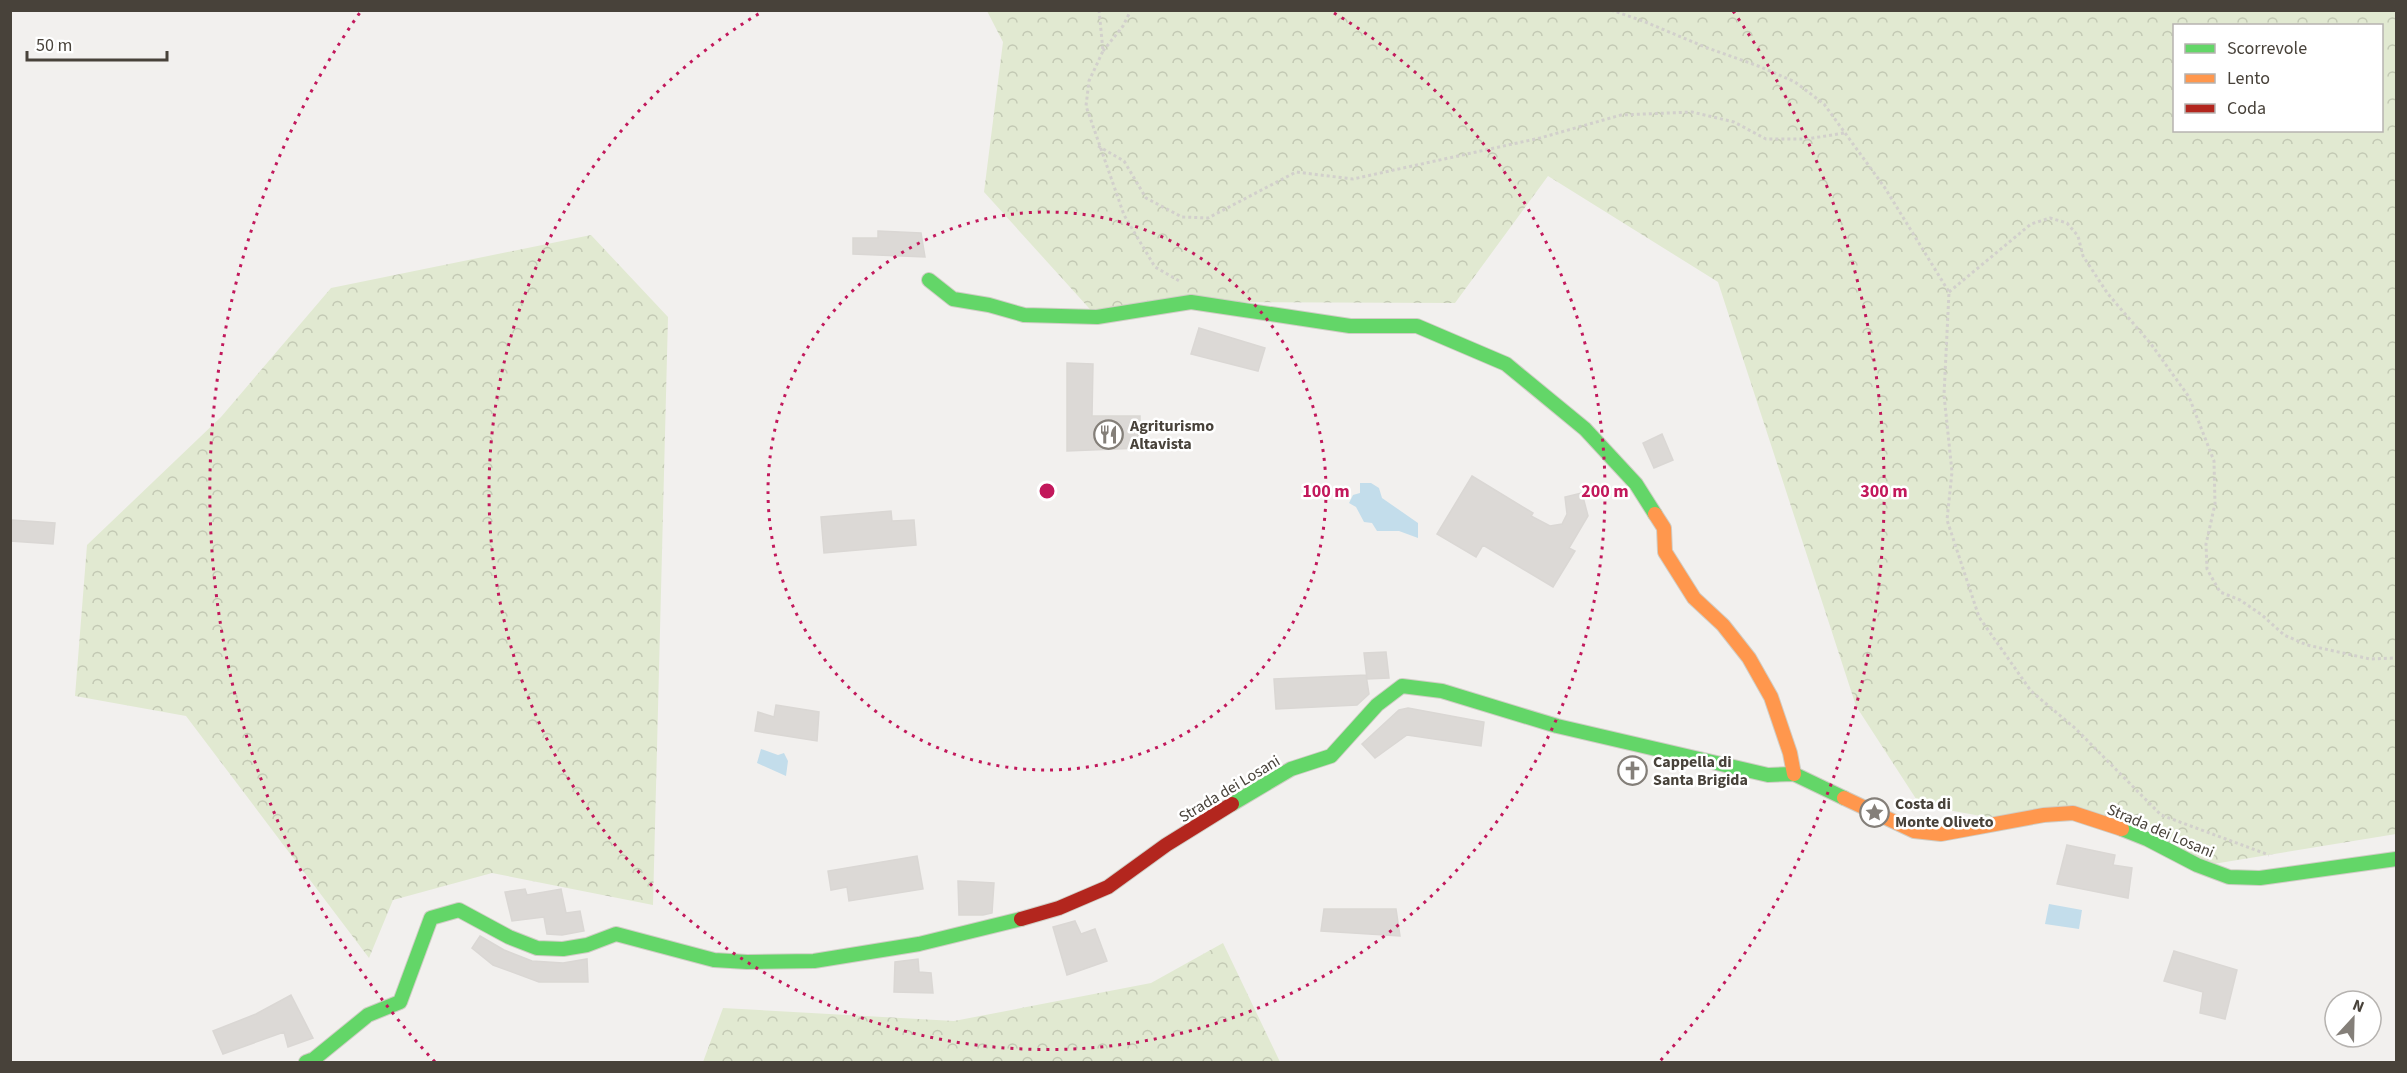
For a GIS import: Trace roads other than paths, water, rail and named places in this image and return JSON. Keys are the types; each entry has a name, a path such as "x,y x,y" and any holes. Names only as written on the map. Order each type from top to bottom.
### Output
{"street":[{"path":"929,280 952,299 989,305 1024,315 1097,316 1191,302 1350,326 1417,326 1506,364 1585,429 1636,484 1664,528 1665,552 1694,598 1723,626 1749,658 1771,697 1790,753 1794,774"},
{"name":"Strada dei Losani","path":"306,1062 314,1059 368,1016 400,1002 431,918 459,910 537,948 563,949 587,945 616,934 714,960 747,962 814,961 919,944 987,929 1059,908 1108,887 1166,845 1282,774 1331,756 1377,705 1402,686 1442,691 1557,726 1768,775 1794,774 1914,831 1941,834 2044,815 2073,813 2147,839 2197,865 2229,877 2260,878 2397,859"}],"water":[{"path":"1360,483 1371,483 1379,488 1382,498 1418,523 1418,538 1399,531 1377,531 1372,523 1364,522 1356,507 1349,503 1353,495 1360,493"},
{"path":"761,749 778,755 784,753 788,761 786,776 757,763"},
{"path":"2049,904 2082,910 2079,929 2045,924"}],"place":[{"name":"Agriturismo Altavista","path":"1109,434"},
{"name":"Cappella di Santa Brigida","path":"1632,770"},
{"name":"Costa di Monte Oliveto","path":"1874,812"}]}
